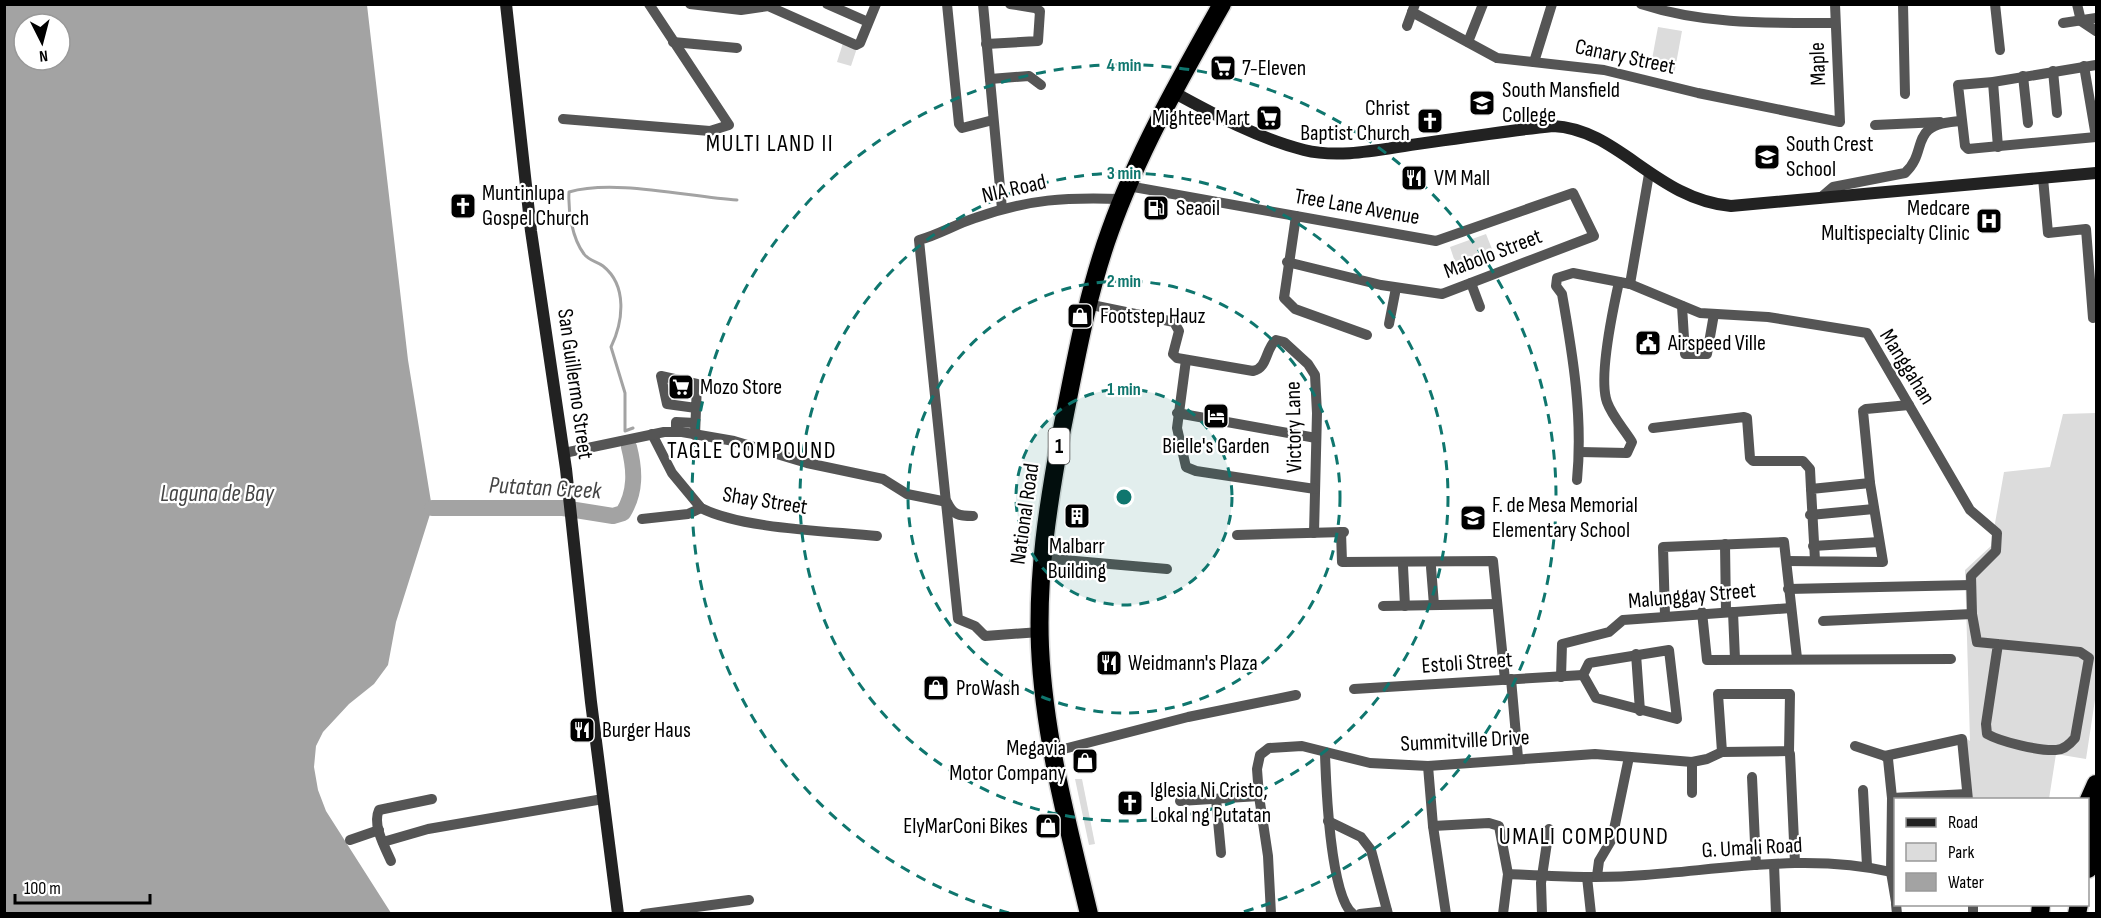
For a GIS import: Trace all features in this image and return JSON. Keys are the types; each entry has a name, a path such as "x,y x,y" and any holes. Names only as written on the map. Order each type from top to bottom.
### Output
{"highway":[{"name":"National Road","path":"1089,914 1052,752 1044,703 1040,632 1041,558 1048,503 1087,304 1125,192 1222,4"},
{"path":"2089,800 2097,784"},
{"path":"2089,863 2097,812"}],"street":[{"name":"San Guillermo Street","path":"506,4 531,231 564,453 618,914"},
{"path":"563,119 710,131 729,125 649,4"},
{"path":"690,4 741,10 768,6 856,45 860,43 876,4"},
{"path":"827,4 868,22"},
{"path":"947,4 959,124 962,128 966,128 993,120"},
{"path":"983,4 1002,209"},
{"path":"986,44 1038,41 1040,12 1035,8 1010,4"},
{"path":"1468,42 1483,4"},
{"path":"1534,62 1552,4"},
{"path":"1641,4 1696,18 1732,22 1835,23"},
{"name":"Maple","path":"1835,4 1840,122"},
{"path":"1903,4 1905,94"},
{"path":"1995,4 2000,50"},
{"path":"2077,4 2081,21 2097,32"},
{"path":"1407,26 1413,8"},
{"name":"Canary Street","path":"1413,8 1497,58 1604,70 1698,93 1840,122"},
{"path":"2063,23 2097,18"},
{"path":"673,42 737,48"},
{"path":"2084,66 2093,101 2096,137 1998,147 1968,149 1965,146 1958,83 1993,82 2053,71 2084,66 2097,65"},
{"path":"2053,71 2057,113"},
{"path":"990,79 1029,76 1041,85"},
{"path":"2023,76 2028,123"},
{"path":"1993,82 1998,147"},
{"path":"1175,93 1210,112 1304,150 1346,153 1538,128 1565,127 1587,132 1649,174 1686,195 1717,204 1745,205 1819,199 2097,173"},
{"path":"1875,125 1962,121"},
{"path":"1819,199 1833,187 1905,173 1911,167 1920,139 1943,122"},
{"path":"1577,480 1580,452 1627,453 1632,442 1610,409 1606,396 1607,346 1625,283 1649,174"},
{"path":"2043,178 2048,233 2086,229 2093,318"},
{"name":"NIA Road","path":"947,502 919,240 934,236 950,226 1002,209 1044,199 1125,192"},
{"name":"Tree Lane Avenue","path":"1125,192 1296,216 1436,241 1573,193"},
{"name":"Mabolo Street","path":"1287,262 1396,288 1443,294 1594,236 1573,193"},
{"path":"1296,216 1282,293 1290,306 1368,335"},
{"name":"Manggahan","path":"1580,452 1576,379 1562,294 1556,281 1573,273 1625,283 1700,313 1768,318 1867,333 1970,510 1997,533 1996,551 1971,576 1971,585"},
{"path":"1472,283 1480,307"},
{"path":"1389,324 1396,288"},
{"path":"1087,304 1174,322 1179,331 1173,356 1186,360 1177,413 1180,449 1186,467 1190,470 1315,489"},
{"path":"1682,306 1685,354 1707,354 1713,314"},
{"name":"Victory Lane","path":"1186,360 1253,372 1262,366 1276,340 1284,342 1308,364 1315,375 1314,533"},
{"path":"1787,561 1883,562 1870,483 1863,411 1868,408 1909,405"},
{"path":"695,429 696,408"},
{"path":"1177,413 1316,438"},
{"path":"1653,428 1744,417 1747,418 1750,458 1753,461 1803,461 1810,469 1810,515 1815,560"},
{"path":"564,453 652,434 695,429 807,463 883,479 907,494 947,502 955,514 973,516"},
{"name":"Shay Street","path":"652,434 672,472 701,508 735,519 877,536"},
{"path":"1811,489 1870,483"},
{"path":"947,502 958,619 975,626 986,636 1040,632"},
{"path":"642,519 688,514 701,508"},
{"path":"1810,515 1874,509"},
{"path":"1237,535 1343,532 1342,562 1491,560 1494,564 1497,604 1518,758"},
{"path":"1665,615 1663,547 1784,542 1797,658"},
{"path":"1813,546 1879,542"},
{"path":"1725,544 1729,612 1735,659"},
{"path":"1041,558 1167,570"},
{"path":"1403,566 1405,606"},
{"path":"1431,567 1434,605"},
{"path":"1788,590 1971,585 1972,614 1977,642 1998,644 2080,652 2089,658 2075,738 2068,747 2056,750 1997,740 1987,734 1986,724 1998,644"},
{"path":"1383,606 1497,604"},
{"name":"Malunggay Street","path":"1561,677 1563,644 1609,632 1623,620 1702,612 1791,608"},
{"path":"1702,612 1707,660 1951,659"},
{"path":"1822,621 1972,614"},
{"path":"1669,650 1677,719 1596,699 1583,675 1589,663 1669,650"},
{"path":"1636,654 1640,711"},
{"name":"Estoli Street","path":"1354,689 1583,675"},
{"path":"1692,793 1692,762 1707,759 1722,752 1789,751 1790,694 1718,694 1722,752"},
{"path":"1052,752 1188,717 1296,695"},
{"path":"1855,746 1886,756 1962,739 1968,797 1892,798"},
{"name":"Summitville Drive","path":"1270,914 1268,856 1257,769 1260,755 1269,748 1302,746 1325,754 1370,763 1428,766 1595,754 1692,762"},
{"path":"1325,754 1328,821 1338,880 1346,907 1353,914"},
{"path":"1790,754 1794,863"},
{"path":"1886,756 1892,798 1894,845 1891,872 1894,891"},
{"path":"1591,914 1592,877 1612,839 1629,757"},
{"path":"1428,766 1433,826 1446,914"},
{"path":"1752,777 1756,864"},
{"path":"1863,790 1867,866"},
{"path":"1180,801 1259,796"},
{"path":"383,842 434,828 603,799"},
{"path":"1216,799 1221,853"},
{"path":"391,861 379,830 377,814 379,810 432,800"},
{"path":"1328,821 1361,837 1371,850 1388,912 1360,914"},
{"path":"1433,826 1489,823 1499,826 1508,874 1503,914"},
{"path":"1542,914 1548,829"},
{"path":"350,840 379,830"},
{"name":"G. Umali Road","path":"1508,874 1592,877 1794,863 1867,866 1891,872"},
{"path":"1774,864 1776,914"},
{"path":"644,914 749,900"}],"green space":[{"path":"1658,27 1682,31 1674,75 1650,70"},
{"path":"843,43 857,48 851,66 837,62"},
{"path":"1486,234 1494,254 1457,268 1450,247"},
{"path":"2096,413 2096,693 2086,759 2056,754 2049,798 1972,798 1964,737 1970,741 1965,570 1991,546 2004,472 2050,467 2063,414"},
{"path":"1075,779 1082,779 1095,844 1089,845"}],"water":[{"name":"Laguna de Bay","path":"5,4 367,5 408,360 432,508 396,622 388,665 374,684 349,704 323,732 316,746 314,767 318,790 326,811 391,913 5,913"}],"waterway":[{"path":"633,428 625,431 625,393 611,347 620,316 620,294 611,274 603,266 586,256 580,248 572,224 569,192 587,188 629,188 737,200"},
{"name":"Putatan Creek","path":"432,508 563,508 613,516 623,513 630,497 633,481 629,447"}],"place":[{"name":"7-Eleven","path":"1223,68"},
{"name":"South Mansfield College","path":"1482,103"},
{"name":"Mightee Mart","path":"1269,118"},
{"name":"Christ Baptist Church","path":"1430,121"},
{"name":"South Crest School","path":"1767,157"},
{"name":"VM Mall","path":"1414,178"},
{"name":"Muntinlupa Gospel Church","path":"463,206"},
{"name":"Seaoil","path":"1156,208"},
{"name":"Medcare Multispecialty Clinic","path":"1989,221"},
{"name":"Footstep Hauz","path":"1080,316"},
{"name":"Airspeed Ville","path":"1648,343"},
{"name":"Mozo Store","path":"681,387"},
{"name":"Bielle's Garden","path":"1216,416"},
{"name":"Malbarr Building","path":"1077,516"},
{"name":"F. de Mesa Memorial Elementary School","path":"1473,518"},
{"name":"Weidmann's Plaza","path":"1109,663"},
{"name":"ProWash","path":"936,688"},
{"name":"Burger Haus","path":"582,730"},
{"name":"Megavia Motor Company","path":"1085,761"},
{"name":"Iglesia Ni Cristo, Lokal ng Putatan","path":"1130,803"},
{"name":"ElyMarConi Bikes","path":"1048,826"}],"district":[{"name":"MULTI LAND II","path":"770,143"},
{"name":"TAGLE COMPOUND","path":"752,450"},
{"name":"UMALI COMPOUND","path":"1584,836"}]}
